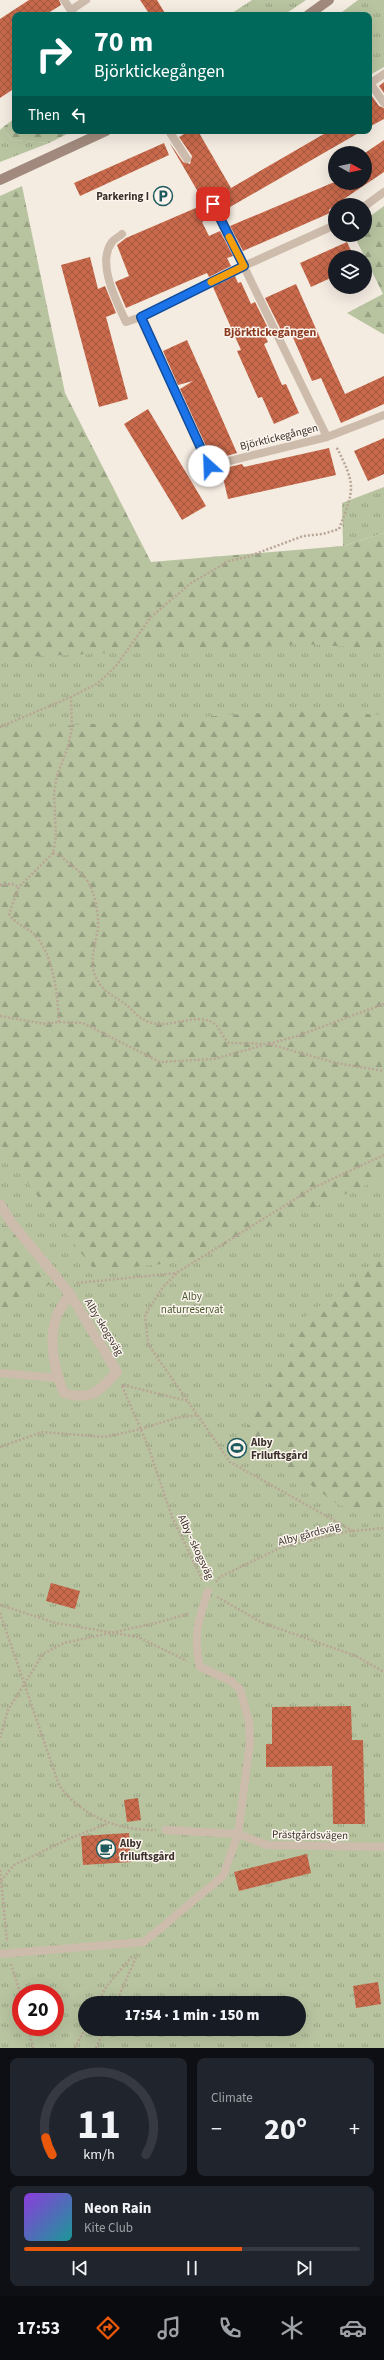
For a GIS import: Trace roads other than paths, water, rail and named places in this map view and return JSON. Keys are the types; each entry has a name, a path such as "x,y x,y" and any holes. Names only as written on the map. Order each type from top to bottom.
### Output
{"street":[{"path":"312,12 329,0"},
{"path":"0,180 100,134"},
{"name":"Alby skogsväg","path":"0,1204 11,1222 70,1294 117,1372 95,1394 79,1397 64,1393 57,1378 53,1334 57,1314 70,1294"}],"lane":[{"path":"64,0 71,12"},
{"path":"73,12 86,0"},
{"path":"372,81 384,74"},
{"path":"372,87 384,104"},
{"path":"171,134 187,159"},
{"path":"372,201 384,192"},
{"name":"Björktickegången","path":"208,194 327,437"},
{"path":"122,234 112,242 106,263 112,289 126,322 141,317 244,266 328,228"},
{"name":"Björktickegången","path":"141,317 209,466 327,437 384,415"},
{"path":"0,1372 57,1378"},
{"path":"4,1953 144,1942 223,1876 238,1834 250,1742 247,1708 240,1689 231,1681 200,1668 195,1646 198,1623 208,1592"},
{"name":"Prästgårdsvägen","path":"166,1830 238,1834 267,1846 384,1847"}],"place":[{"name":"Parkering I","path":"163,196"},
{"name":"Alby Friluftsgård","path":"237,1448"},
{"name":"Alby friluftsgård","path":"106,1849"}],"district":[{"name":"Björktickegången","path":"270,332"}],"park label":[{"name":"Alby naturreservat","path":"192,1302"}]}
